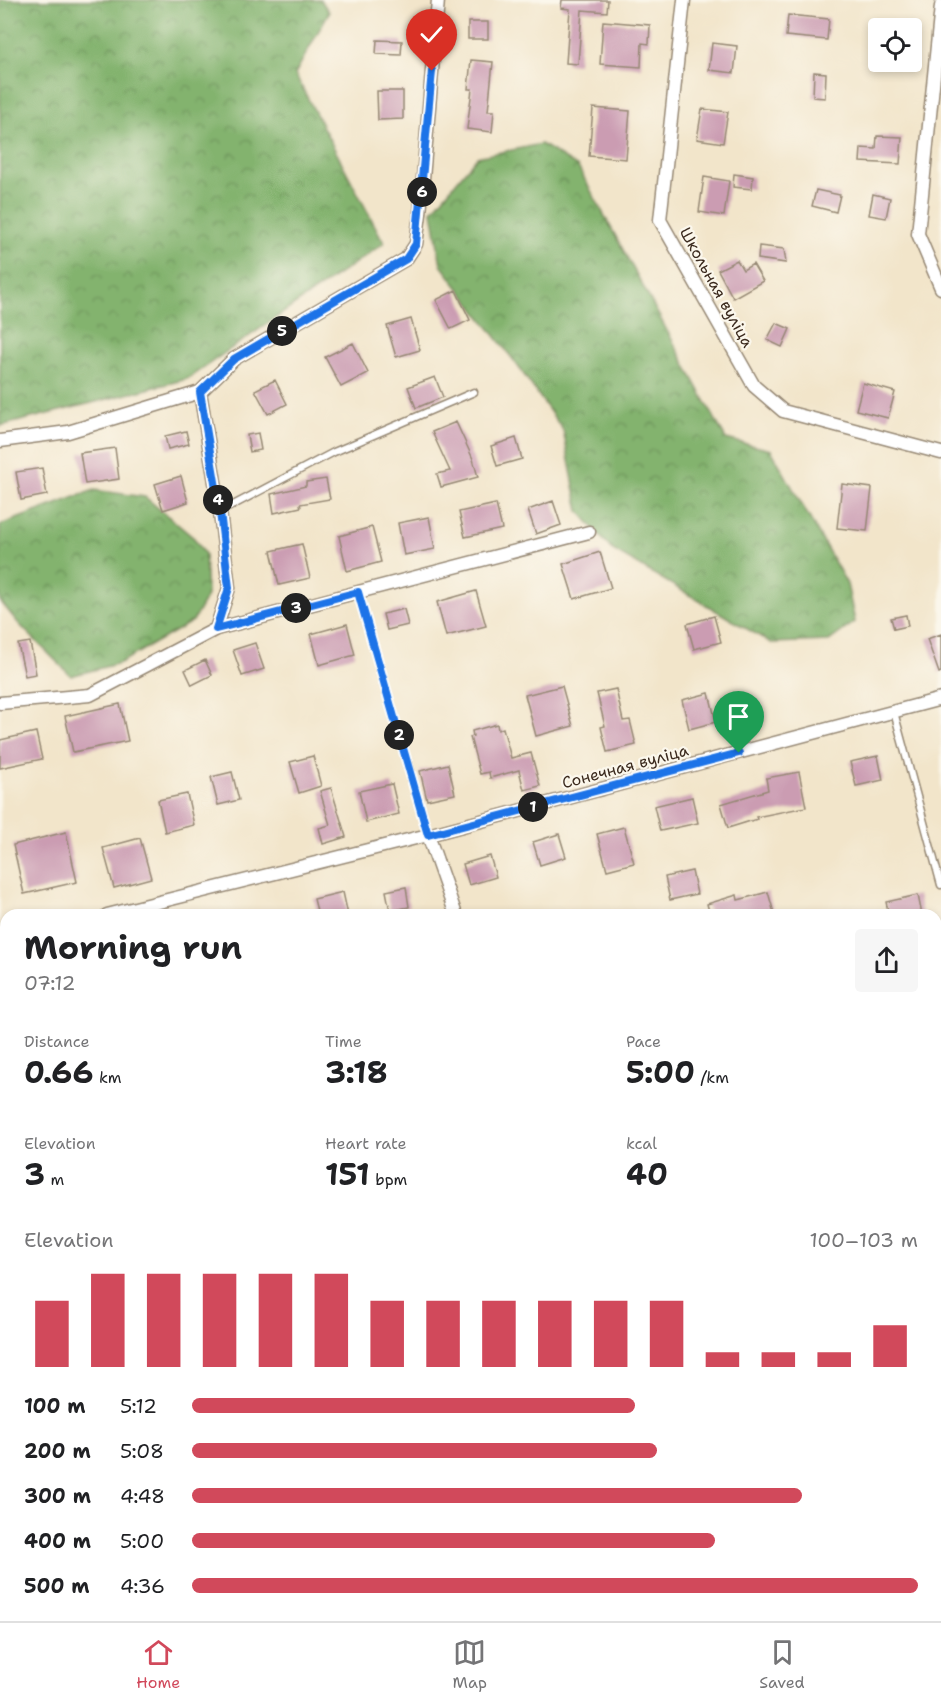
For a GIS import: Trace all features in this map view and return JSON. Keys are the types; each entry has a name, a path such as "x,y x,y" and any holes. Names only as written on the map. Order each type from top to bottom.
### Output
{"street":[{"path":"0,441 68,432 200,392 234,359 406,259 416,244 438,0"},
{"name":"Школьная вуліца","path":"684,0 660,220 753,386 783,411 941,453"},
{"path":"941,6 918,234 941,288"},
{"path":"200,392 220,512 229,588 216,629"},
{"path":"0,703 90,694 216,629 589,532"},
{"name":"Сонечная вуліца","path":"131,909 428,835 941,699"},
{"path":"428,835 454,909"}],"lane":[{"path":"220,512 334,452 474,392"},
{"path":"358,592 428,835"},
{"path":"894,712 941,885"}],"green space":[{"path":"0,0 321,0 329,12 295,74 384,243 187,379 0,426"},
{"path":"541,144 578,167 726,439 771,450 847,584 855,622 829,641 771,643 611,549 579,511 563,430 515,362 441,265 432,211 477,157"},
{"path":"94,490 145,497 194,538 205,554 207,596 193,621 120,663 71,676 19,624 0,601 0,525"}],"building":[{"path":"562,0 608,0 607,12 582,10 578,64 566,63 570,9 561,8"},
{"path":"788,15 829,19 827,40 786,36"},
{"path":"603,21 650,25 649,44 642,43 641,67 600,64"},
{"path":"468,22 488,22 488,39 468,39"},
{"path":"377,40 402,41 401,55 376,54"},
{"path":"712,43 737,46 734,73 709,70"},
{"path":"471,60 493,62 488,111 494,111 492,132 467,129 472,89 468,89"},
{"path":"814,72 826,73 825,98 813,97"},
{"path":"377,91 403,91 403,119 378,120"},
{"path":"593,108 630,111 626,159 589,156"},
{"path":"702,109 728,112 723,143 697,139"},
{"path":"877,136 902,137 900,164 860,162 861,148 876,149"},
{"path":"734,174 753,177 752,189 733,187"},
{"path":"704,177 729,181 724,216 699,212"},
{"path":"816,190 840,195 836,212 812,206"},
{"path":"873,194 890,198 886,218 869,215"},
{"path":"759,246 784,249 786,263 758,259"},
{"path":"737,260 743,270 753,264 763,281 733,298 718,270"},
{"path":"456,290 470,320 451,329 436,300"},
{"path":"411,319 420,350 396,357 387,326"},
{"path":"776,323 790,329 782,347 767,340"},
{"path":"353,343 368,373 341,387 325,357"},
{"path":"435,377 443,397 416,408 408,387"},
{"path":"275,380 287,404 268,414 255,390"},
{"path":"863,383 895,392 888,418 856,410"},
{"path":"456,422 473,459 478,477 441,487 437,474 450,471 432,432"},
{"path":"186,431 189,444 168,449 165,436"},
{"path":"258,433 261,450 250,452 247,435"},
{"path":"516,438 522,459 497,466 491,446"},
{"path":"115,448 119,479 85,484 80,453"},
{"path":"42,468 47,495 21,500 16,472"},
{"path":"181,476 188,502 163,510 155,484"},
{"path":"326,479 330,499 300,504 301,507 274,513 271,494 306,486 306,482"},
{"path":"842,484 872,488 867,531 837,528"},
{"path":"553,501 561,525 536,534 528,510"},
{"path":"496,504 502,529 465,537 459,512"},
{"path":"429,517 435,549 404,555 398,523"},
{"path":"372,527 381,562 347,571 339,536"},
{"path":"302,544 310,578 279,585 271,551"},
{"path":"600,552 611,588 574,599 563,564"},
{"path":"476,591 486,626 446,636 437,602"},
{"path":"404,609 408,625 387,630 383,614"},
{"path":"906,615 908,626 894,629 891,618"},
{"path":"714,616 721,642 694,649 687,624"},
{"path":"347,624 355,655 319,665 311,634"},
{"path":"941,634 941,672 939,673 927,639"},
{"path":"30,642 36,674 25,676 18,644"},
{"path":"255,643 264,669 242,676 233,650"},
{"path":"205,660 212,675 192,685 185,670"},
{"path":"562,686 573,726 536,736 525,695"},
{"path":"616,689 623,721 630,720 636,745 607,752 601,727 605,726 597,693"},
{"path":"709,693 716,722 689,729 682,700"},
{"path":"120,704 128,741 73,752 65,716"},
{"path":"497,724 498,730 503,728 511,758 531,753 540,786 524,790 519,770 490,778 489,772 480,774 470,737 473,736 472,731"},
{"path":"36,732 42,759 0,768 0,740"},
{"path":"313,756 321,786 299,793 290,762"},
{"path":"878,756 883,780 856,786 850,762"},
{"path":"448,764 455,794 427,800 420,771"},
{"path":"232,772 239,800 218,805 211,777"},
{"path":"799,772 806,807 756,817 757,819 728,828 721,804 768,790 766,778"},
{"path":"392,784 399,814 366,822 359,791"},
{"path":"331,788 346,837 323,844 319,828 330,825 320,791"},
{"path":"187,794 194,825 165,832 158,800"},
{"path":"692,797 698,823 660,831 654,806"},
{"path":"624,827 634,863 607,870 597,834"},
{"path":"66,832 77,882 24,894 13,845"},
{"path":"559,834 566,857 540,865 533,842"},
{"path":"140,838 151,878 114,888 103,848"},
{"path":"490,856 496,877 469,885 463,864"},
{"path":"692,871 697,894 670,900 665,877"},
{"path":"406,887 409,907 390,909 386,891"},
{"path":"343,892 347,909 316,909 314,899"},
{"path":"768,892 773,909 708,909 707,904 737,895 738,900"},
{"path":"918,895 921,909 888,909 886,902"}],"route":[{"path":"432,71 416,244 406,259 234,359 200,392 220,512 229,588 216,629 358,592 428,835 739,753"}]}
